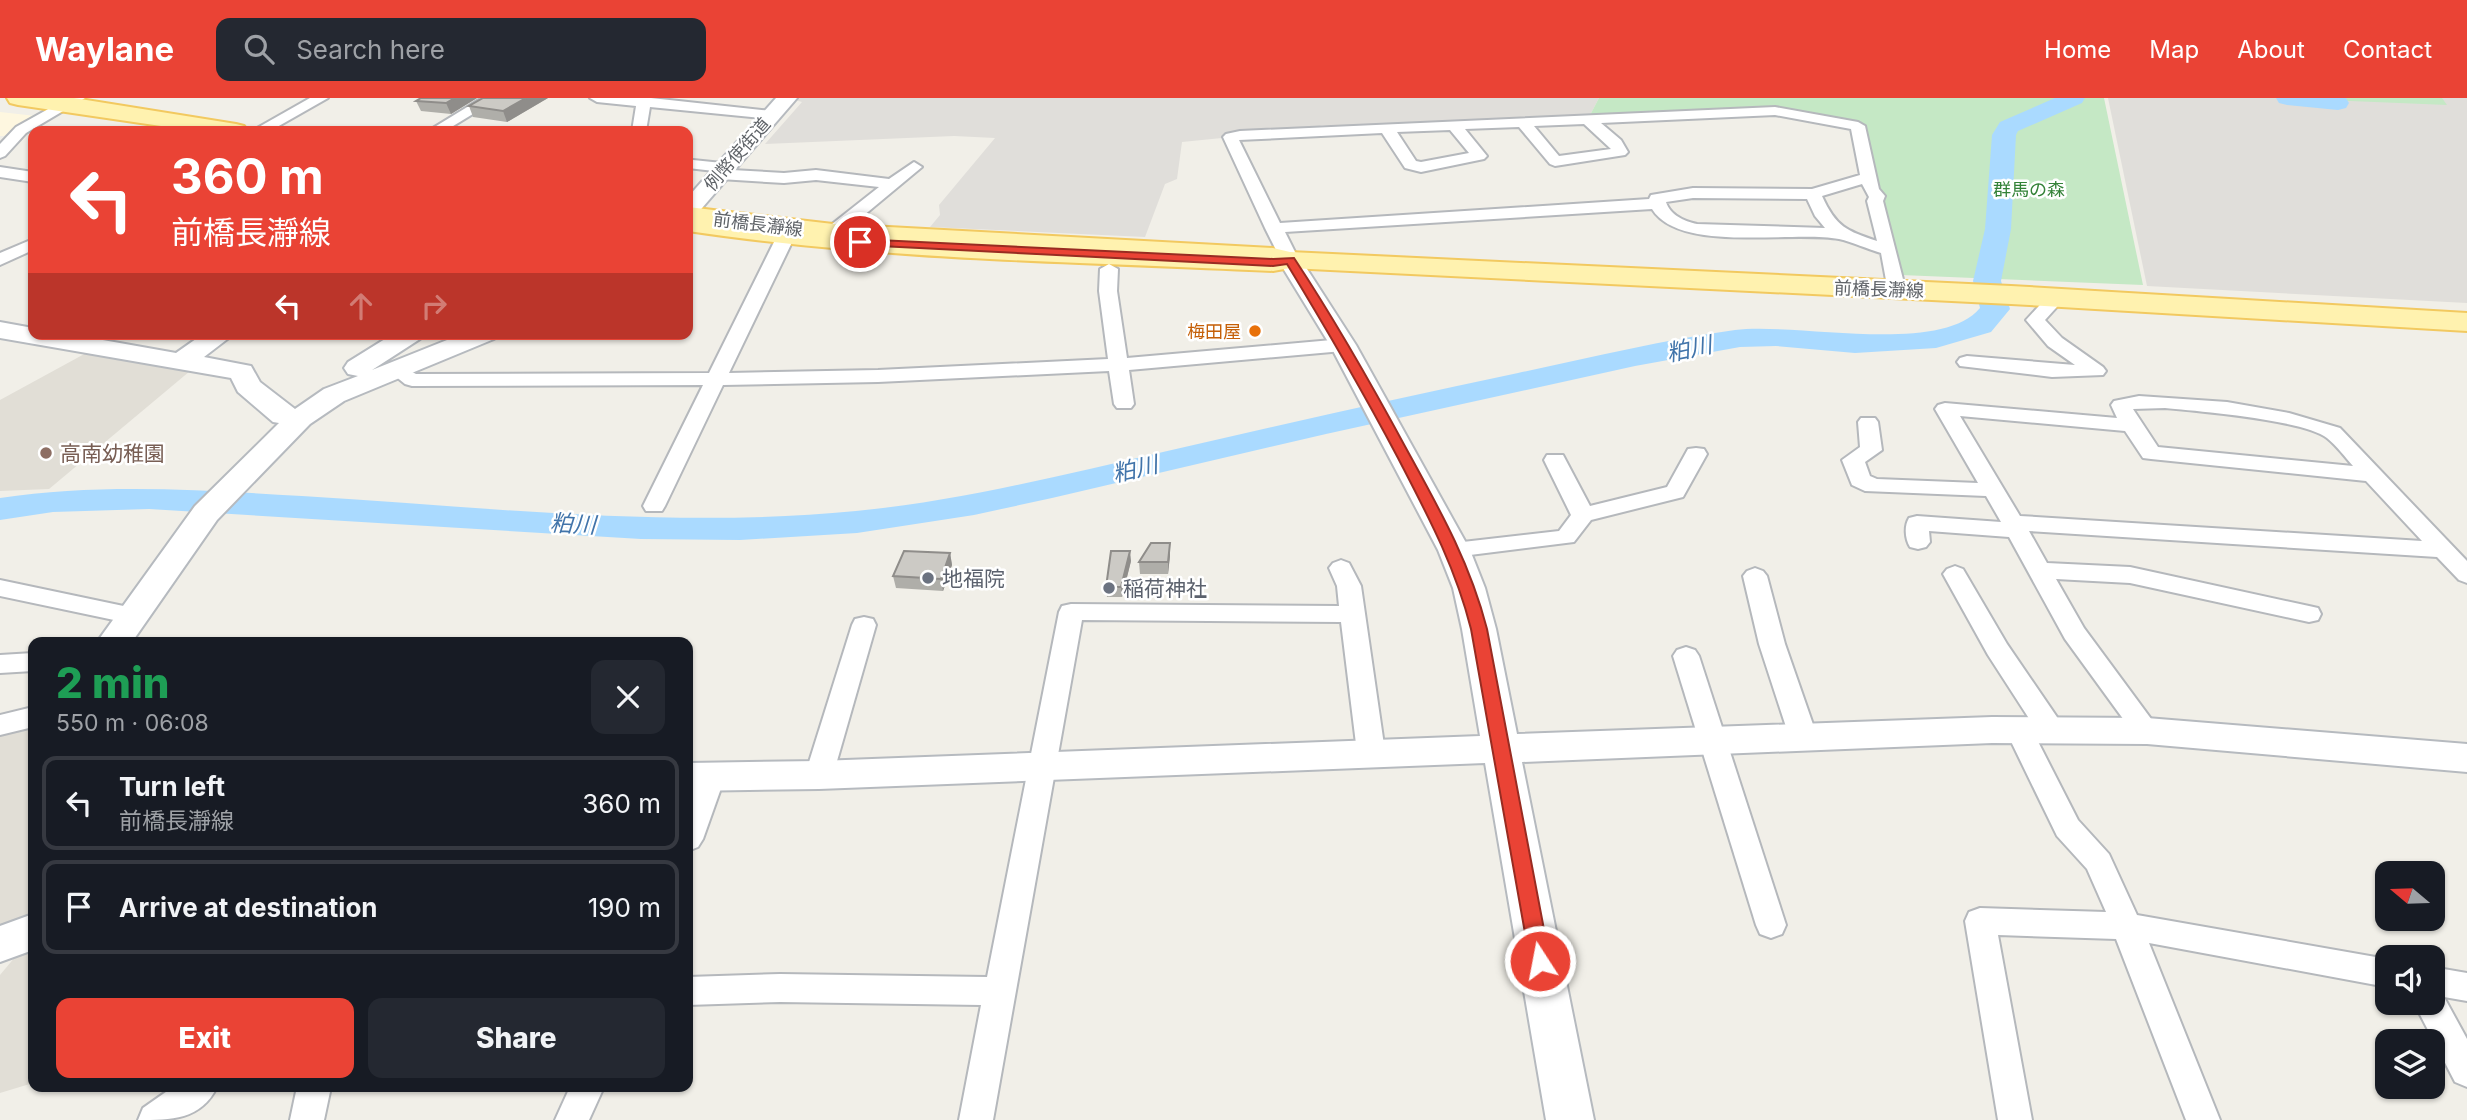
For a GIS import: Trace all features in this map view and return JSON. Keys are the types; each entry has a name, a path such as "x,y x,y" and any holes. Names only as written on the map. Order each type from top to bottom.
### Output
{"main road":[{"path":"18,98 204,126"},
{"path":"0,105 65,104 162,126"},
{"name":"前橋長瀞線","path":"693,214 833,232 1273,256 1290,260"},
{"name":"前橋長瀞線","path":"693,224 786,236 886,244 1246,261 1290,260 1975,293 2467,322"}],"street":[{"path":"268,126 321,98"},
{"path":"444,126 492,98"},
{"path":"597,98 772,115"},
{"name":"例幣使街道","path":"693,207 787,98"},
{"path":"640,126 644,101"},
{"path":"30,126 65,104"},
{"path":"1570,1120 1474,607 1454,550 1343,345 1290,260 1231,137 1775,111 1858,126 1871,190 1877,195 1875,201 1897,291"},
{"path":"1524,123 1555,161 1620,152 1616,143 1588,120"},
{"path":"1387,129 1411,165 1421,167 1479,156 1454,126"},
{"path":"0,153 11,138 28,127"},
{"path":"693,165 784,178 816,175 892,184"},
{"path":"833,232 914,167"},
{"path":"0,172 28,176"},
{"path":"1870,180 1862,179 1813,194 1693,193 1657,198 1657,204 1665,215 1682,226 1697,229 1840,234 1889,250"},
{"path":"1813,194 1823,216 1840,234"},
{"path":"1273,228 1657,204"},
{"path":"654,506 786,236"},
{"path":"0,260 28,246"},
{"path":"1109,269 1108,291 1124,404"},
{"path":"1967,362 2052,371 2096,371 2055,342 2035,320 2056,298"},
{"path":"0,330 28,335"},
{"path":"56,340 242,372 248,386 282,416 300,418"},
{"path":"180,362 211,340"},
{"path":"357,368 401,340"},
{"path":"118,637 206,513 300,418 334,395 471,340"},
{"path":"398,371 412,380 714,380 961,373 1343,345"},
{"path":"2375,475 2151,453 2131,425 2121,405 2138,402 2227,409 2315,425 2333,432 2375,475 2467,575"},
{"path":"2131,425 1945,409 2074,633 2147,731"},
{"path":"1868,422 1871,450 1853,460 1860,480 1873,486 1994,490"},
{"path":"1454,550 1566,537 1583,515 1675,492 1696,454"},
{"path":"1555,460 1583,515"},
{"path":"1918,542 1917,523 2445,550"},
{"path":"1341,568 1349,586 1371,752"},
{"path":"2040,570 2130,575 2309,614"},
{"path":"1955,574 1997,649 2035,730 2067,828 2099,862 2203,1120"},
{"path":"1755,576 1772,644 1803,736"},
{"path":"0,589 133,616"},
{"path":"976,1120 1071,612 1352,614"},
{"path":"819,775 864,625"},
{"path":"1686,656 1771,925"},
{"path":"0,664 28,662"},
{"path":"0,725 28,718"},
{"path":"693,811 699,777 1042,767 1803,736 2035,730 2147,731 2467,758"},
{"path":"2015,1120 1980,921 2127,926 2375,970"},
{"path":"0,944 28,934"},
{"path":"2445,983 2467,987"},
{"path":"693,991 780,988 1001,991"},
{"path":"2437,1015 2467,1071"},
{"path":"155,1120 193,1092"},
{"path":"307,1120 313,1092"},
{"path":"572,1120 585,1092"}],"shaded area":[{"path":"1599,98 1589,117 1348,127 1322,125 1313,129 1182,142 1177,179 1165,184 1145,237 930,227 940,215 939,205 995,138 954,136 765,144 802,102 795,100"},
{"path":"2108,98 2467,98 2467,303 2147,286"},
{"path":"0,112 36,116 0,136"},
{"name":"高南幼稚園","path":"88,352 190,371 49,489 0,491 0,400"},
{"path":"28,724 28,923 0,933 0,728"},
{"path":"28,948 28,1085 0,1093 0,975 21,950"}],"green space":[{"name":"群馬の森","path":"1599,98 2104,98 2143,285 1901,275 1865,126 1774,109 1589,117"},
{"path":"2442,98 2447,105 2302,99"}],"building":[{"path":"421,98 455,98 446,103 416,101"},
{"path":"483,98 526,98 503,111 469,106"},
{"path":"1151,543 1170,543 1168,562 1139,562"},
{"path":"904,551 950,553 941,579 893,576"},
{"path":"1111,551 1130,551 1121,587 1106,587"}],"waterway":[{"name":"粕川","path":"0,509 53,501 149,498 641,528 740,529 857,522 974,504 1052,488 1326,424 1635,357 1740,338 1776,337 1855,344 1936,339 1981,326 1995,309 1987,281 1998,229 2004,135 2008,127 2074,98"},
{"name":"粕川","path":"2287,98 2338,103 2335,98"}],"place":[{"name":"梅田屋","path":"1255,331"},
{"name":"高南幼稚園","path":"46,453"},
{"name":"地福院","path":"928,578"},
{"name":"稲荷神社","path":"1109,588"}],"route":[{"path":"860,242 1273,263 1290,260 1343,345 1387,425 1454,550 1469,588 1479,629 1540,961"}]}
